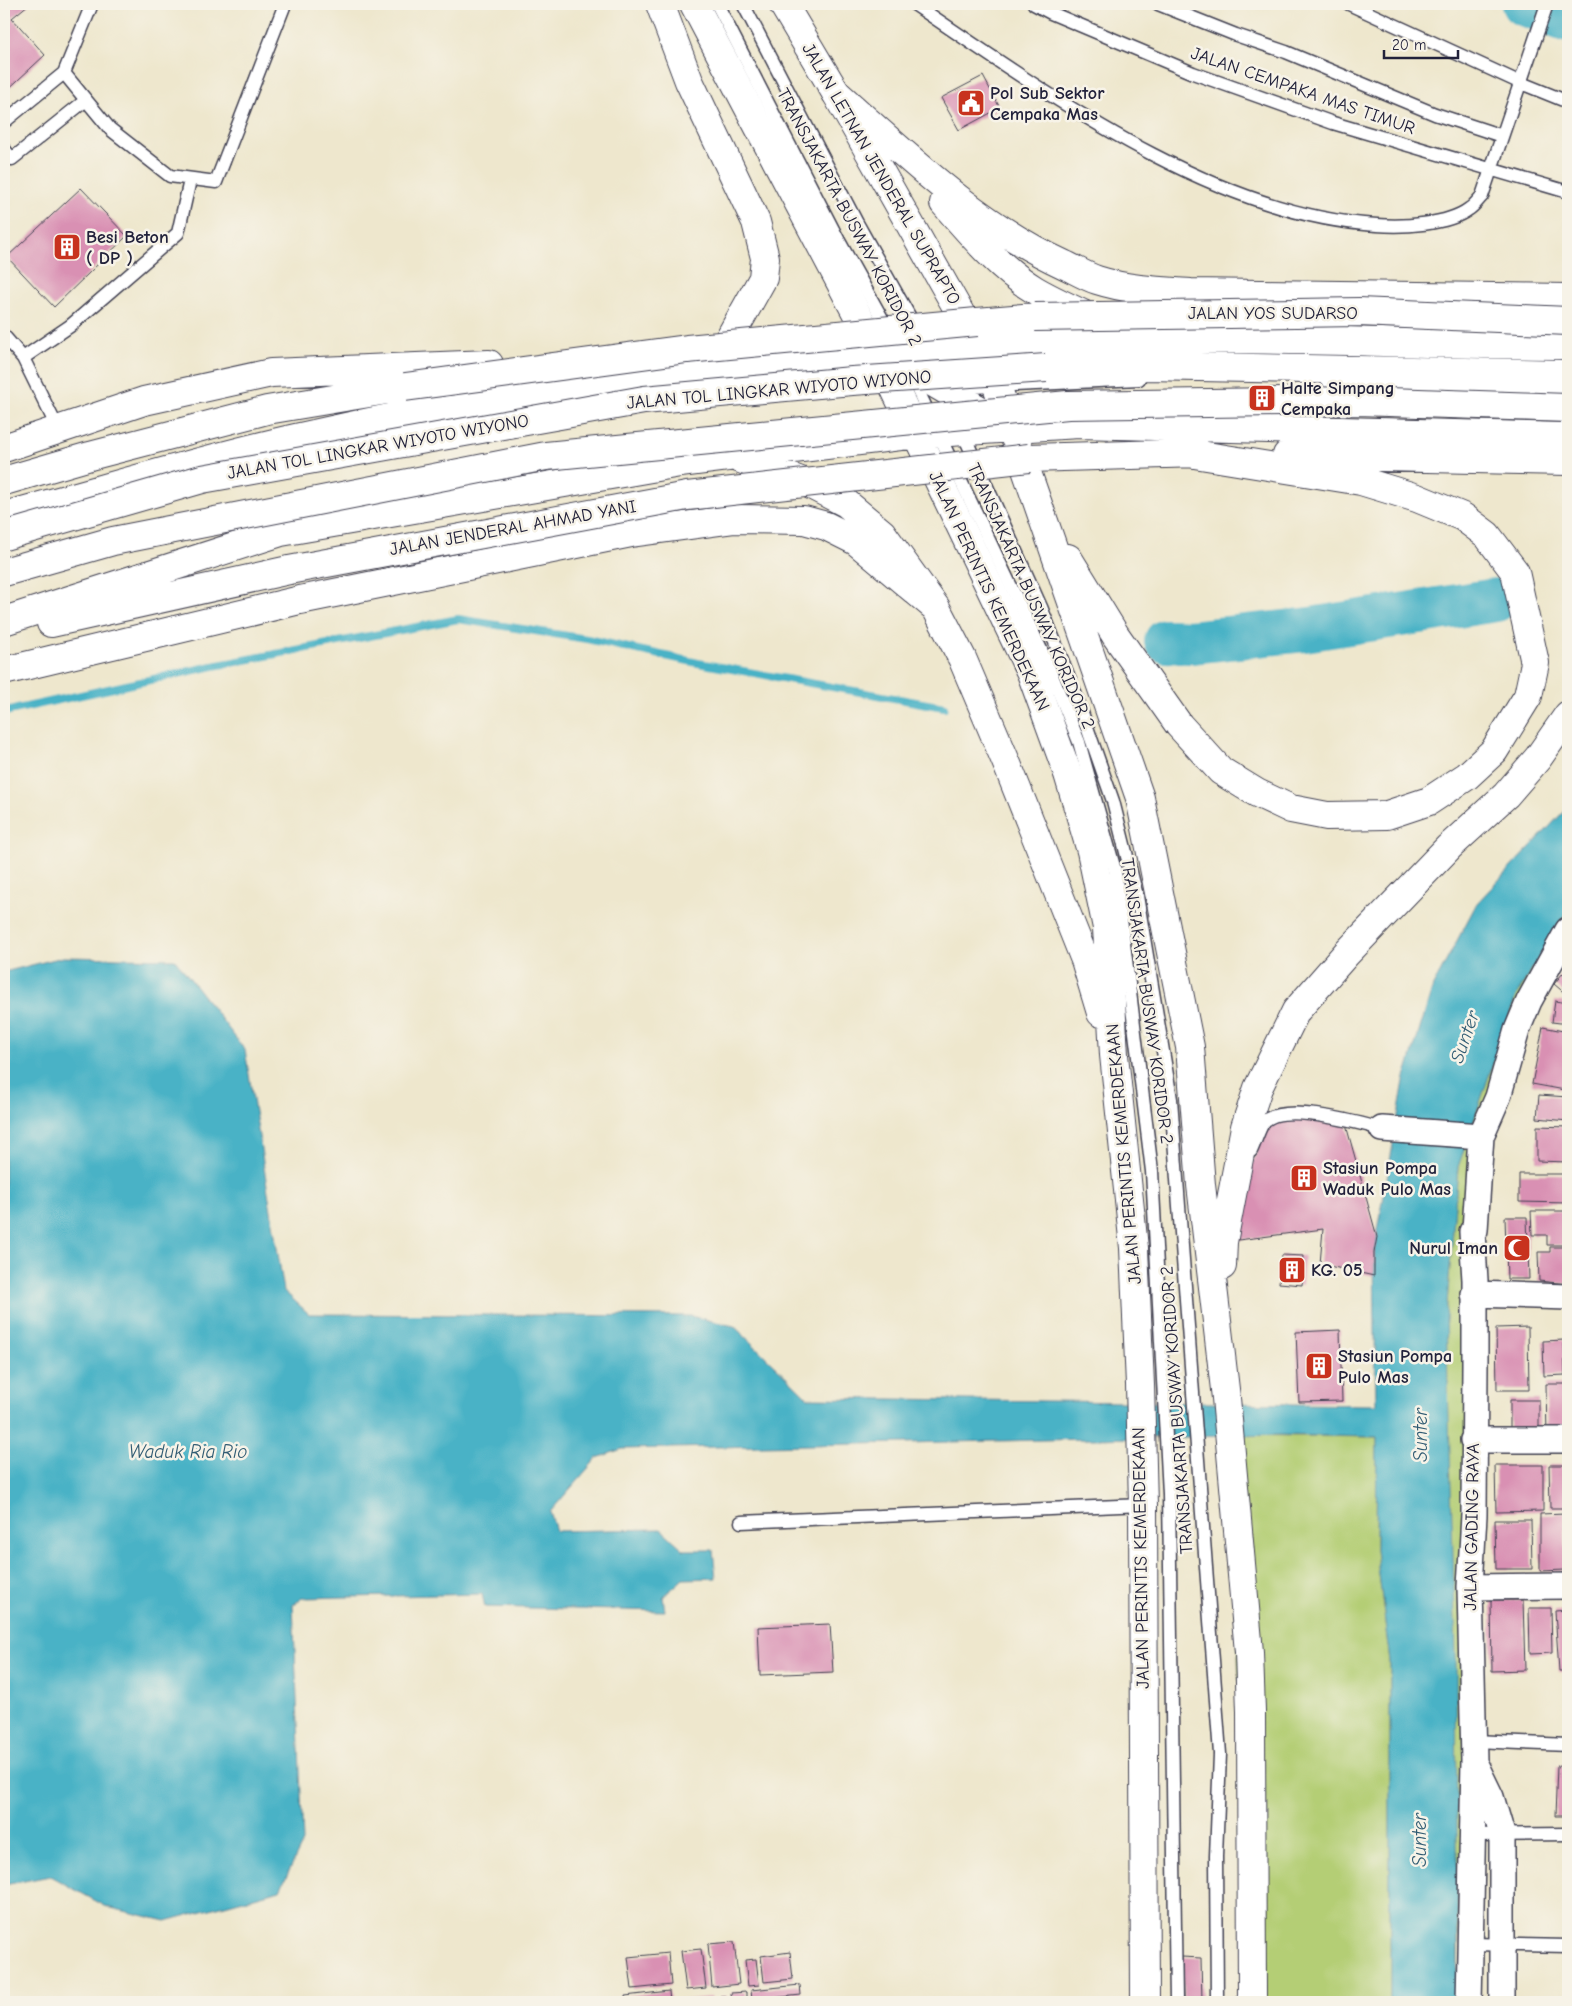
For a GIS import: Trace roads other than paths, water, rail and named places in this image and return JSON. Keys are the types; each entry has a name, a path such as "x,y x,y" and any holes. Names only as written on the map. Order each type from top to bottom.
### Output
{"main road":[{"path":"660,4 689,81 756,222 766,258 763,278 713,368"},
{"path":"673,4 682,12 706,11 919,395"},
{"name":"JALAN LETNAN JENDERAL SUPRAPTO","path":"783,4 978,333"},
{"path":"836,93 957,198 1025,246 1096,280 1130,288 1191,293 1568,298"},
{"path":"910,158 966,228 1011,272 1035,290 1134,338"},
{"name":"JALAN YOS SUDARSO","path":"978,333 1035,317 1125,314 1350,312 1568,321"},
{"path":"919,395 945,388 978,333"},
{"path":"978,333 1000,410 1042,517 1140,798 1190,1047 1201,1185 1226,1398 1249,1652 1251,1704 1252,2002"},
{"path":"4,481 90,456 267,410 405,387 688,349 978,333"},
{"name":"JALAN JENDERAL AHMAD YANI","path":"4,621 281,532 680,463 734,456 919,395 978,333"},
{"name":"JALAN YOS SUDARSO","path":"978,333 1134,338 1568,345"},
{"path":"4,448 58,428 144,401 272,373 459,366 563,354 573,358 598,381"},
{"path":"459,366 538,391"},
{"name":"JALAN TOL LINGKAR WIYOTO WIYONO","path":"4,536 202,479 644,400 852,381 1046,368 1146,366 1568,374"},
{"name":"JALAN JENDERAL AHMAD YANI","path":"4,516 294,438 538,391 598,381 713,368 919,395 1000,410"},
{"path":"919,395 945,388 1000,410 1079,424 1568,436"},
{"name":"JALAN PERINTIS KEMERDEKAAN","path":"919,395 1052,701 1068,774 1091,851 1105,921 1114,1055 1134,1248 1152,1388 1153,1440 1142,1505 1145,2002"},
{"path":"4,572 113,541 546,456 1068,405 1358,401 1568,408"},
{"path":"1042,517 1116,636 1179,725 1221,771 1257,793 1290,809 1327,816 1387,815 1429,801 1467,776 1494,751 1528,696 1535,663 1515,572 1487,535 1463,517 1417,498 1361,481 1182,452"},
{"path":"1182,452 1568,461"},
{"name":"JALAN JENDERAL AHMAD YANI","path":"4,633 289,570 687,496 1029,458 1182,452"},
{"path":"734,456 809,484 846,503 882,533 936,608 962,658 1007,764 1085,960 1114,1055"},
{"path":"4,671 300,600 631,533 735,519 804,520 826,526 856,541 936,608"},
{"path":"1219,1331 1223,1242 1245,1127 1258,1088 1296,1011 1346,954 1448,847 1506,795 1538,758 1568,715"}],"street":[{"name":"JALAN GADING RAYA","path":"1469,2002 1474,1751 1470,1587 1474,1515 1474,1294 1472,1232 1475,1230 1476,1135 1498,1097 1517,1030 1529,1001 1568,930"},
{"path":"1387,1130 1476,1135"},
{"path":"1474,1294 1568,1296"},
{"path":"1473,1440 1568,1440"},
{"path":"1470,1587 1568,1586"},
{"name":"JALAN GADING RAYA","path":"1474,1751 1502,1834 1502,2002"}],"lane":[{"path":"4,122 64,73 92,4"},
{"path":"64,73 110,128 170,176 216,182 285,4"},
{"name":"TRANSJAKARTA BUSWAY KORIDOR 2","path":"743,4 857,223 919,395 1041,607 1074,690 1113,801 1137,896 1171,1099 1220,1754 1216,1856 1217,2002"},
{"path":"914,4 1054,98 1179,168 1288,210 1345,223 1399,227 1423,223 1468,210 1482,196 1547,4"},
{"name":"JALAN CEMPAKA MAS TIMUR","path":"1034,4 1053,9 1192,73 1333,123 1568,192"},
{"path":"1158,4 1236,35 1286,52 1435,114 1502,136"},
{"path":"1349,4 1521,83 1568,102"},
{"path":"4,149 12,159 86,100"},
{"path":"24,358 70,326 178,233 190,180"},
{"path":"4,336 24,358 58,428"},
{"path":"1000,410 1148,379 1206,380"},
{"path":"1313,383 1568,389"},
{"path":"4,548 200,490 620,408 765,396 919,395"},
{"path":"4,568 203,515 601,440 762,425 919,395"},
{"path":"1000,410 1054,414 1217,408 1568,415"},
{"name":"TRANSJAKARTA BUSWAY KORIDOR 2","path":"1052,701 1085,760 1114,870 1152,1171 1152,1388"},
{"path":"1233,1190 1264,1123 1272,1116 1285,1113 1340,1118 1387,1130"},
{"name":"TRANSJAKARTA BUSWAY KORIDOR 2","path":"1153,1440 1169,1494 1176,2002"},
{"path":"741,1522 1142,1505"},
{"path":"1474,1751 1568,1745"},
{"path":"1472,1835 1568,1834"},
{"path":"1470,1944 1568,1946"}],"water":[{"name":"Waduk Ria Rio","path":"1568,807 1568,908 1516,996 1458,1167 1446,1316 1456,1657 1458,2002 1390,2002 1390,1662 1376,1550 1377,1437 1279,1435 622,1449 597,1458 550,1512 556,1531 661,1529 684,1550 713,1550 716,1578 683,1579 663,1597 665,1611 485,1607 482,1594 302,1598 293,1605 303,1842 280,1890 166,1921 107,1907 50,1876 4,1885 4,972 63,957 175,959 245,1050 284,1291 309,1314 690,1316 734,1326 808,1398 1376,1405 1374,1253 1404,1081 1433,986 1477,903"}],"waterway":[{"path":"1523,4 1568,21"},
{"path":"1166,641 1190,642 1304,630 1496,600"},
{"path":"4,712 213,666 458,619 587,639 698,663 944,707"}],"place":[{"name":"Pol Sub Sektor Cempaka Mas","path":"971,103"},
{"name":"Besi Beton ( DP )","path":"67,247"},
{"name":"Halte Simpang Cempaka","path":"1262,398"},
{"name":"Stasiun Pompa Waduk Pulo Mas","path":"1304,1178"},
{"name":"Nurul Iman","path":"1517,1248"},
{"name":"KG. 05","path":"1292,1270"},
{"name":"Stasiun Pompa Pulo Mas","path":"1319,1366"}],"water label":[{"name":"Sunter","path":"1465,1037"},
{"name":"Sunter","path":"1421,1435"},
{"name":"Sunter","path":"1420,1840"}]}
